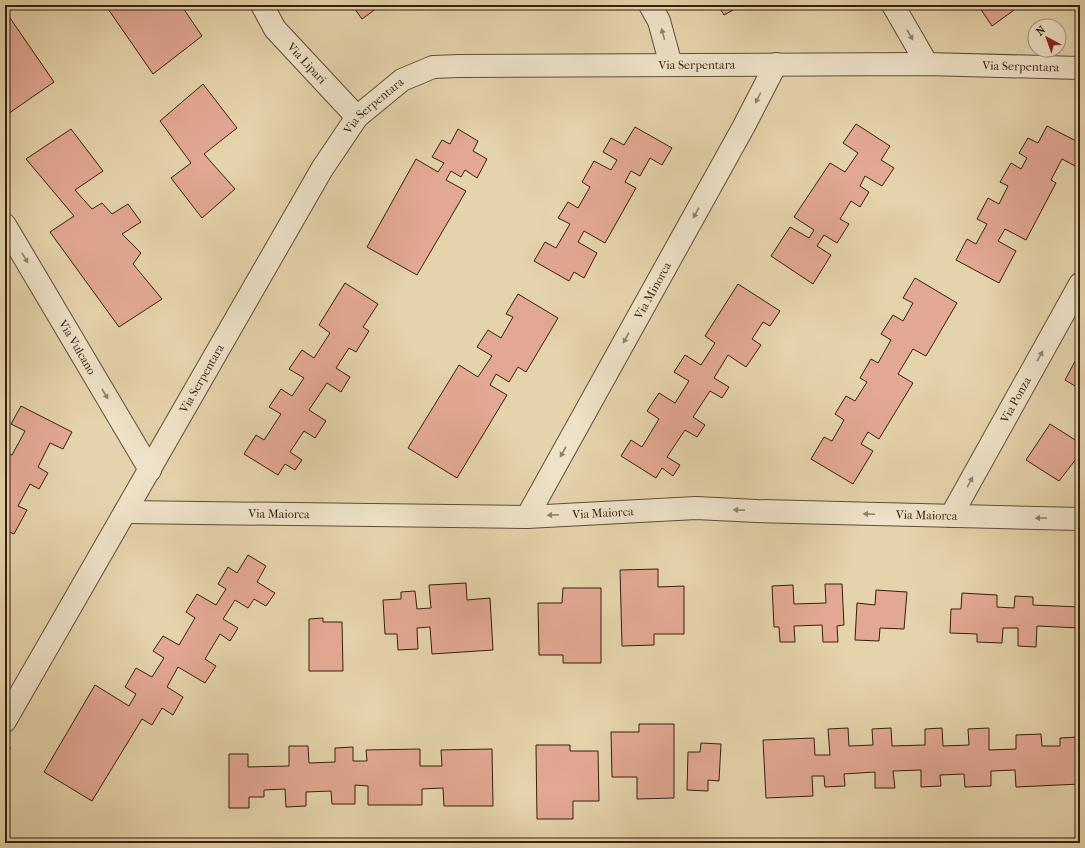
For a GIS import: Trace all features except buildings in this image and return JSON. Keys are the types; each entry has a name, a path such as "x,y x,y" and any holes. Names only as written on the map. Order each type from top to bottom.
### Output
{"street":[{"name":"Via Lipari","path":"262,5 275,30 357,117"},
{"path":"650,5 659,21 671,64"},
{"path":"893,5 927,64"},
{"name":"Via Minorca","path":"527,517 736,140 776,64"},
{"name":"Via Serpentara","path":"5,721 322,169 357,117 402,80 433,67 458,66 927,64 1080,68"},
{"name":"Via Vulcano","path":"5,225 150,470"},
{"name":"Via Ponza","path":"951,516 1080,284"},
{"name":"Via Maiorca","path":"125,512 527,517 696,508 1080,519"}],"path":[{"path":"5,756 13,743"}]}
